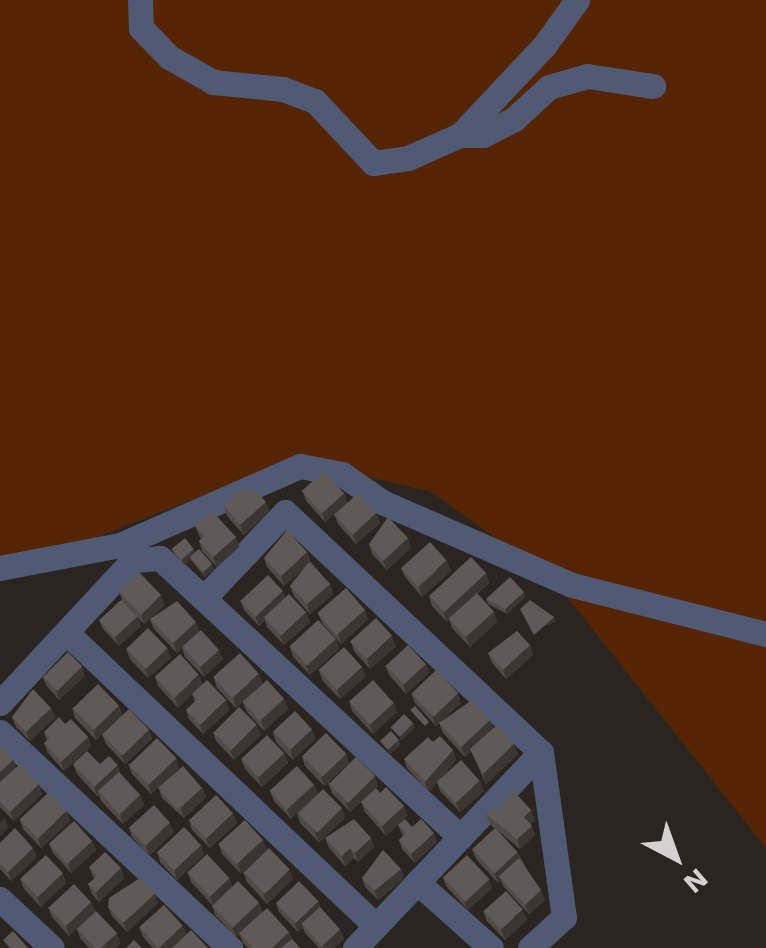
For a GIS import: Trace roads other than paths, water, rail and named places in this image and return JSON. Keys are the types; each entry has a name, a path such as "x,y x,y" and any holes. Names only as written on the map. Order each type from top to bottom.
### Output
{"street":[{"path":"140,0 141,28 169,57 213,82 283,89 316,100 373,163 408,158 460,135 482,135 514,119 549,88 587,76 653,86"},
{"path":"460,135 578,0"},
{"path":"0,568 120,546 300,466 342,474 382,502 572,585 766,634"},
{"path":"204,598 285,512 541,752 564,916 530,948"},
{"path":"0,703 133,560 160,558 460,837"},
{"path":"66,632 376,926"},
{"path":"0,732 230,948"},
{"path":"355,948 541,752"},
{"path":"417,882 491,948"},
{"path":"0,900 52,948"}]}
